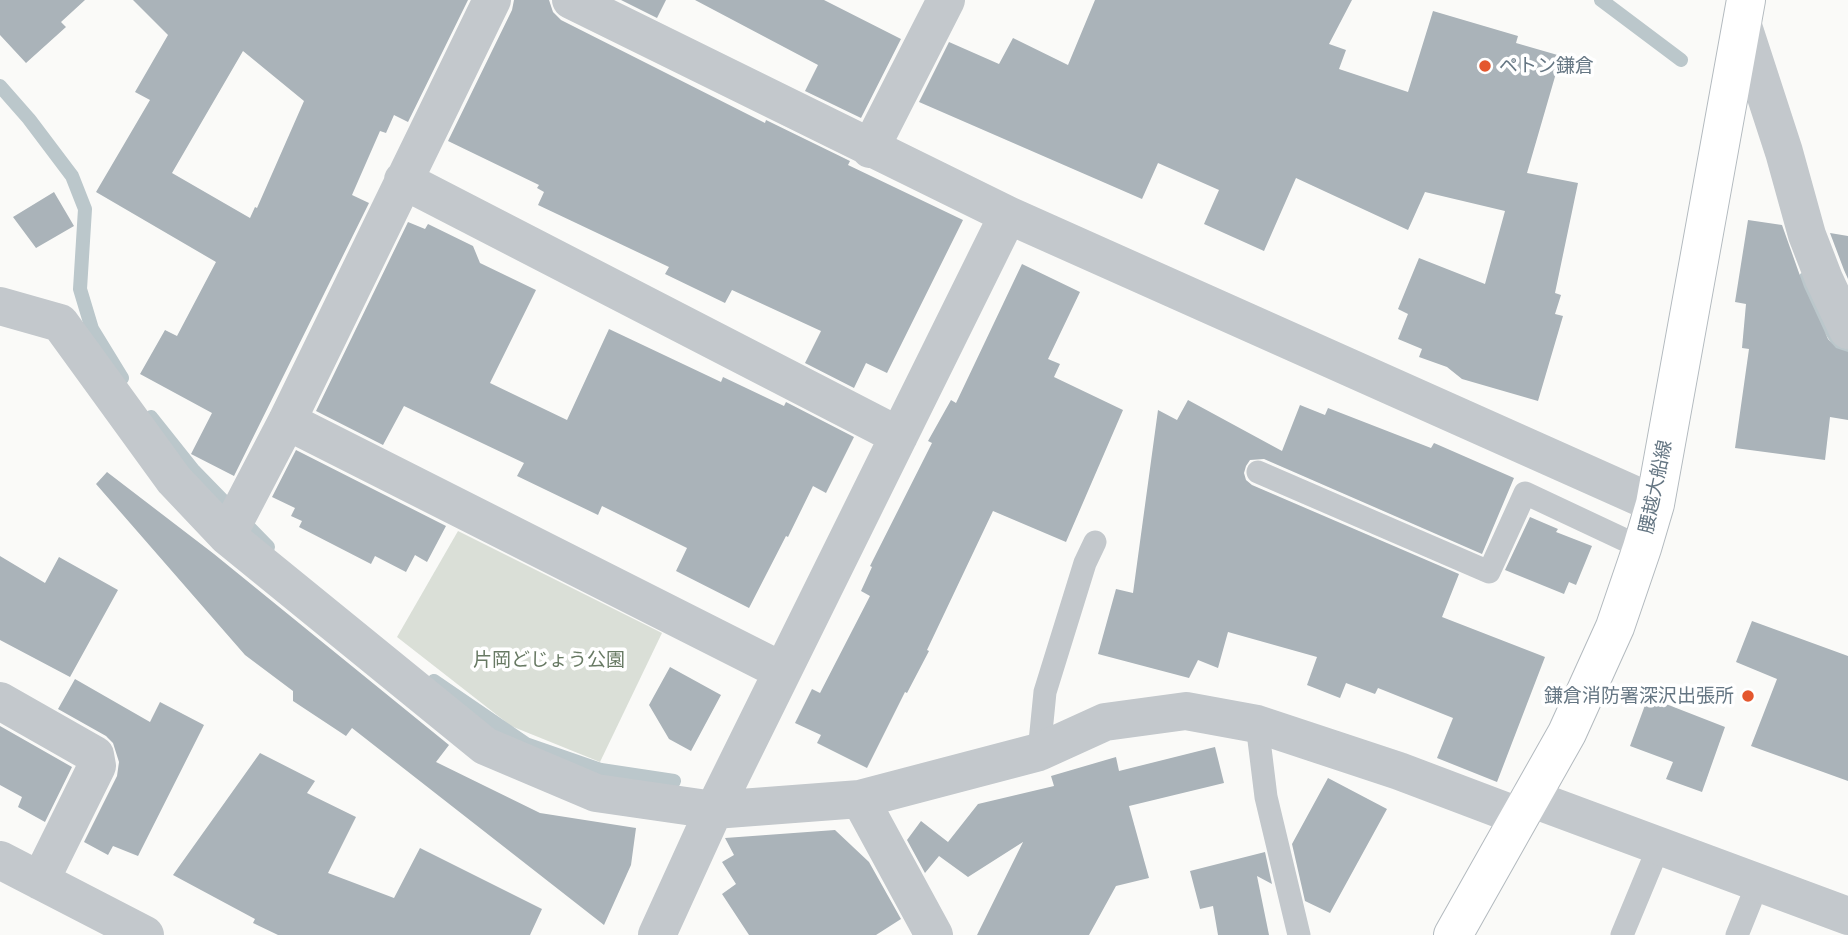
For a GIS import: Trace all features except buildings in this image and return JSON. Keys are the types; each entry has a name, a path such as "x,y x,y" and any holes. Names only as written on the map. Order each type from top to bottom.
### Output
{"main road":[{"name":"腰越大船線","path":"1453,935 1567,733 1610,639 1642,548 1655,504 1744,11"}],"street":[{"path":"227,536 287,421 492,0"},
{"path":"571,0 1008,215 1655,504"},
{"path":"870,149 946,0"},
{"path":"1744,11 1807,235 1848,330"},
{"path":"403,180 899,436"},
{"path":"656,935 714,810 1008,215"},
{"path":"0,306 60,323 174,480 227,536 485,746 596,793 714,810 860,799 1039,752 1105,722 1186,711 1257,724 1399,771 1659,846 1848,916"},
{"path":"287,421 782,671"},
{"path":"0,701 95,755 97,766 40,881"},
{"path":"860,799 934,935"},
{"path":"0,860 145,935"}],"lane":[{"path":"1258,472 1489,572 1525,493 1642,548"},
{"path":"1039,752 1045,692 1085,563 1095,542"},
{"path":"1257,724 1266,797 1299,935"},
{"path":"1622,935 1659,846"},
{"path":"1737,935 1758,883"}],"green space":[{"name":"片岡どじょう公園","path":"458,531 662,633 600,762 511,726 397,637"}],"waterway":[{"path":"1601,0 1681,60"},
{"path":"0,86 72,176 85,209 80,289 92,329 122,378"},
{"path":"1805,279 1812,299 1848,357"},
{"path":"151,417 194,471 268,547"},
{"path":"434,681 526,744 601,770 674,781"}],"place":[{"name":"ペトン鎌倉","path":"1485,66"},
{"name":"鎌倉消防署深沢出張所","path":"1748,696"}]}
